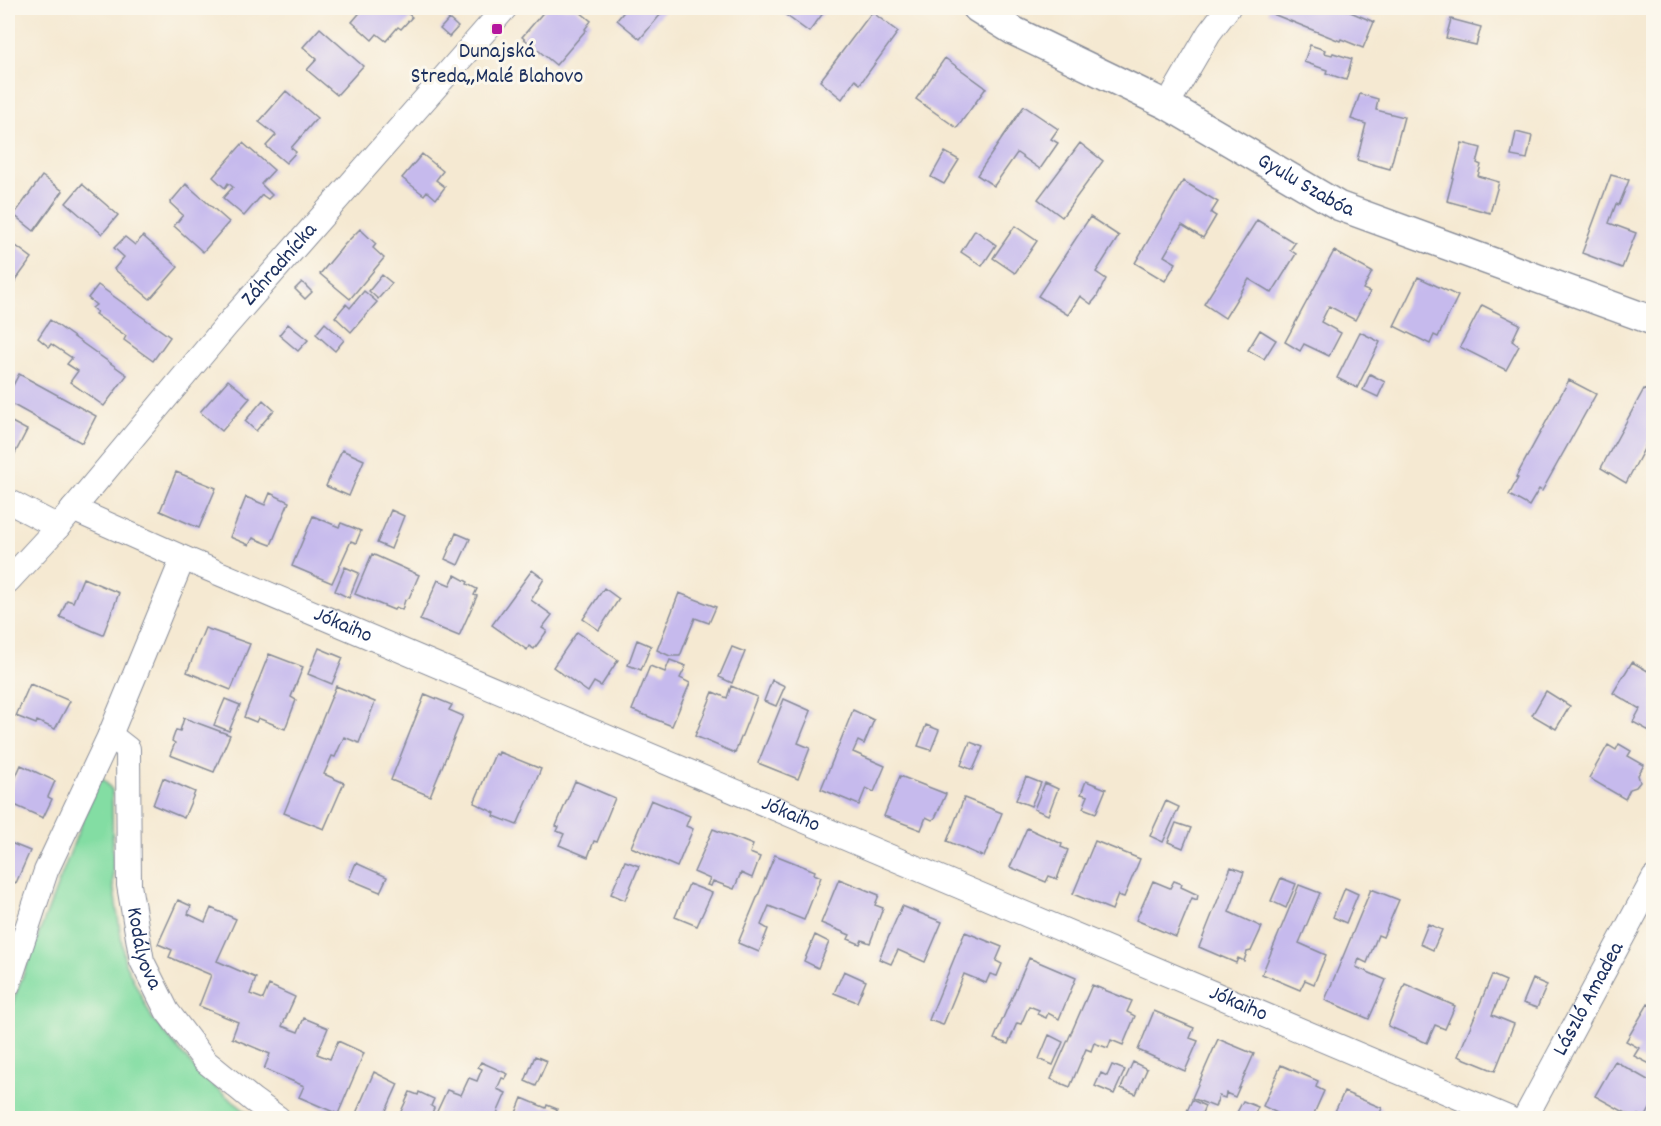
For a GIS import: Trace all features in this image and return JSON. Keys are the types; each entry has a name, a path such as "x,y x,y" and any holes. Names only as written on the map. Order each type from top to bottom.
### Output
{"street":[{"name":"Záhradnícka","path":"8,582 66,518 226,326 505,8"},
{"name":"Gyulu Szabóa","path":"977,8 1014,31 1167,105 1339,206 1653,321"},
{"path":"1167,105 1209,33 1228,8"},
{"path":"8,501 66,518"},
{"name":"Jókaiho","path":"66,518 183,558 1508,1119"},
{"path":"8,985 46,871 110,735 183,558"},
{"name":"Kodályova","path":"110,735 128,749 129,885 141,961 167,1011 205,1060 278,1119"},
{"name":"László Amadea","path":"1525,1119 1653,878"}],"green space":[{"path":"100,775 112,790 113,884 125,963 152,1018 202,1077 254,1118 8,1118 8,1020 15,996"}],"building":[{"path":"364,8 401,8 412,17 401,29 398,27 386,41 377,34 372,40 352,22"},
{"path":"547,8 575,8 591,21 556,65 522,37"},
{"path":"627,8 666,8 640,39 617,20"},
{"path":"776,8 827,8 809,32"},
{"path":"1270,8 1341,8 1374,22 1363,48 1268,12"},
{"path":"872,12 898,32 860,84 855,80 842,99 820,81"},
{"path":"449,19 458,27 449,37 440,29"},
{"path":"1451,19 1481,27 1476,45 1446,38"},
{"path":"320,28 363,66 337,95 307,70 317,59 303,47"},
{"path":"1310,45 1325,50 1324,53 1332,55 1333,53 1352,59 1346,80 1304,62"},
{"path":"945,58 986,88 957,128 916,99"},
{"path":"286,91 317,118 291,148 296,152 286,163 266,146 276,135 259,122"},
{"path":"1360,94 1378,99 1376,110 1404,117 1390,169 1357,160 1366,124 1351,119"},
{"path":"1024,106 1058,129 1051,139 1058,143 1040,169 1017,153 994,186 977,175"},
{"path":"1516,132 1532,136 1527,159 1511,156"},
{"path":"243,143 274,170 261,184 272,195 268,199 262,195 244,216 223,198 233,187 228,183 225,188 213,177"},
{"path":"1080,143 1103,161 1062,217 1038,199"},
{"path":"1462,143 1481,148 1477,163 1481,165 1478,176 1499,182 1490,213 1447,201"},
{"path":"945,152 959,160 944,184 931,177"},
{"path":"422,154 443,171 436,180 445,187 436,199 427,191 424,195 402,178"},
{"path":"1611,175 1629,180 1609,223 1636,233 1622,268 1582,253"},
{"path":"42,176 63,191 34,231 14,215"},
{"path":"1183,181 1218,202 1211,213 1216,216 1203,238 1182,225 1164,256 1176,263 1165,281 1135,263"},
{"path":"82,184 118,215 102,234 66,203"},
{"path":"186,184 229,222 203,252 174,226 183,215 170,203"},
{"path":"1090,217 1119,236 1096,272 1106,279 1096,298 1091,304 1080,296 1068,315 1038,296"},
{"path":"1257,220 1295,243 1290,250 1296,254 1272,293 1249,279 1225,318 1204,304"},
{"path":"1015,226 1037,241 1015,273 993,258"},
{"path":"360,229 376,244 373,248 384,258 350,299 320,274"},
{"path":"975,230 996,245 982,266 961,252"},
{"path":"143,236 178,267 150,299 114,269 124,257 114,248 125,237 135,245"},
{"path":"8,240 32,258 13,284 8,281"},
{"path":"1334,251 1372,272 1363,289 1370,292 1355,320 1329,306 1321,322 1341,333 1329,356 1304,344 1300,351 1285,342"},
{"path":"382,275 392,283 378,299 369,291"},
{"path":"1418,277 1458,296 1438,337 1434,335 1430,344 1394,326"},
{"path":"302,282 312,292 305,299 295,289"},
{"path":"98,285 170,337 153,361 124,340 126,336 95,314 97,312 92,308 96,305 88,298"},
{"path":"364,291 377,302 351,332 335,317 346,304 350,308"},
{"path":"1482,305 1520,324 1512,341 1519,346 1506,370 1460,347"},
{"path":"50,320 127,375 104,406 70,382 78,371 67,364 72,358 51,344 49,347 38,338"},
{"path":"325,323 344,340 335,351 316,334"},
{"path":"288,324 308,340 298,351 279,335"},
{"path":"1260,330 1276,340 1264,359 1248,350"},
{"path":"1360,332 1380,342 1357,388 1337,378"},
{"path":"19,374 96,416 82,443 8,402 8,395"},
{"path":"1370,374 1385,382 1378,397 1363,390"},
{"path":"228,380 250,398 222,431 200,412"},
{"path":"1569,380 1596,394 1542,491 1539,489 1529,506 1509,495 1518,478 1516,477"},
{"path":"1644,389 1653,394 1653,432 1626,483 1601,468"},
{"path":"263,400 274,410 256,431 245,421"},
{"path":"8,420 27,430 8,467"},
{"path":"342,450 364,460 349,496 326,486"},
{"path":"176,472 216,488 199,528 160,511"},
{"path":"270,493 289,502 271,545 253,538 249,545 230,537 246,497 265,505"},
{"path":"391,510 404,516 391,549 377,543"},
{"path":"313,516 339,527 341,523 361,531 356,543 351,541 332,583 292,566"},
{"path":"456,533 470,539 458,565 445,559"},
{"path":"372,554 419,575 402,610 396,607 394,610 355,594"},
{"path":"345,567 359,573 349,598 335,591"},
{"path":"532,570 544,579 531,600 552,615 542,628 547,631 534,649 529,646 527,650 492,625"},
{"path":"455,575 477,589 474,595 477,596 459,636 420,620 438,580 450,585"},
{"path":"83,578 119,593 103,635 60,617 67,600 73,602"},
{"path":"604,588 619,599 599,630 583,619"},
{"path":"679,593 716,607 709,623 695,618 680,656 670,656 657,650"},
{"path":"205,628 250,644 231,690 187,672"},
{"path":"577,632 618,660 601,686 594,682 588,692 553,667"},
{"path":"637,640 651,646 641,670 628,665"},
{"path":"732,647 745,652 732,683 719,677"},
{"path":"319,648 343,658 332,684 308,674"},
{"path":"269,654 303,667 291,697 296,700 285,729 258,718 256,722 244,717"},
{"path":"670,660 686,666 680,678 690,683 672,726 632,710 650,666 665,672"},
{"path":"1632,662 1653,674 1653,733 1633,722 1640,709 1613,693"},
{"path":"772,680 785,686 776,706 764,701"},
{"path":"30,684 70,701 55,729 37,721 36,724 16,716"},
{"path":"336,686 375,702 359,743 344,737 324,774 344,783 324,829 284,813"},
{"path":"731,686 757,697 735,753 695,736 713,692 727,698"},
{"path":"1546,691 1570,706 1556,729 1532,715"},
{"path":"425,694 452,705 449,710 463,716 430,796 391,780"},
{"path":"225,699 240,705 229,731 214,725"},
{"path":"784,699 811,711 798,743 810,748 798,779 758,763"},
{"path":"853,710 874,720 864,744 858,741 853,752 885,766 874,792 866,788 859,805 821,789"},
{"path":"184,718 230,735 214,772 170,755 175,743 172,741 176,730 180,731"},
{"path":"926,725 939,730 931,750 918,746"},
{"path":"970,742 983,747 973,770 961,765"},
{"path":"1619,744 1631,751 1628,756 1644,765 1638,775 1640,782 1636,787 1630,789 1625,799 1589,778 1608,745 1616,750"},
{"path":"499,752 541,769 517,825 494,816 495,813 474,803 495,754 498,755"},
{"path":"21,765 55,781 48,797 52,799 43,818 8,802 8,794"},
{"path":"900,776 946,794 935,818 932,820 926,817 921,830 884,816"},
{"path":"1026,777 1041,783 1031,806 1016,800"},
{"path":"163,778 195,792 184,818 153,805"},
{"path":"575,781 615,798 597,842 594,841 588,857 559,845 564,834 557,831 559,827 556,826"},
{"path":"1086,781 1106,789 1096,813 1083,808 1088,796 1081,794"},
{"path":"1045,783 1058,789 1048,815 1034,809"},
{"path":"964,798 1002,813 984,857 947,841"},
{"path":"651,800 690,816 686,826 693,829 677,867 631,847"},
{"path":"1166,801 1179,807 1163,842 1150,836"},
{"path":"1176,823 1191,828 1183,848 1168,842"},
{"path":"1027,828 1062,844 1061,847 1068,850 1057,879 1049,876 1046,882 1010,867"},
{"path":"713,829 753,845 750,853 760,857 752,878 741,873 734,889 713,881 711,886 707,885 710,879 694,872"},
{"path":"1095,841 1140,859 1124,897 1118,895 1112,910 1073,894"},
{"path":"8,842 30,851 16,883 8,879"},
{"path":"775,855 815,871 814,874 821,877 804,920 769,906 761,925 768,929 759,952 738,943"},
{"path":"625,861 639,866 625,900 611,894"},
{"path":"356,863 387,877 380,892 349,879"},
{"path":"1231,867 1244,872 1229,912 1262,927 1244,961 1238,958 1236,963 1199,947"},
{"path":"1281,878 1296,884 1286,908 1271,901"},
{"path":"839,879 879,895 875,905 883,908 870,943 862,940 860,944 848,939 850,935 821,923"},
{"path":"1153,881 1170,888 1174,881 1198,895 1197,900 1192,898 1176,937 1136,920"},
{"path":"689,884 712,893 697,926 675,917"},
{"path":"1299,885 1320,893 1299,943 1326,955 1314,984 1305,980 1300,990 1262,974"},
{"path":"1345,888 1358,894 1346,923 1333,917"},
{"path":"1371,889 1399,900 1383,937 1378,935 1367,963 1359,959 1356,967 1386,980 1369,1019 1325,1000"},
{"path":"178,900 191,906 188,914 205,922 211,908 236,919 217,961 256,978 250,994 263,999 269,985 295,997 282,1026 298,1032 304,1018 328,1028 317,1054 330,1059 338,1041 364,1053 338,1114 299,1097 304,1086 264,1069 270,1054 232,1038 238,1022 199,1006 211,975 169,957 172,950 158,944"},
{"path":"902,906 942,922 925,962 898,950 891,964 879,959"},
{"path":"1428,924 1442,930 1433,950 1420,944"},
{"path":"965,932 1002,947 996,961 1002,964 997,976 990,974 986,983 964,974 943,1025 929,1020"},
{"path":"815,935 829,942 818,968 804,961"},
{"path":"1029,958 1076,978 1059,1019 1048,1013 1046,1018 1037,1014 1039,1010 1029,1006 1021,1024 1017,1023 1008,1044 994,1039"},
{"path":"844,971 866,981 857,1002 834,993"},
{"path":"1492,975 1506,981 1492,1015 1514,1024 1495,1071 1458,1056"},
{"path":"1533,979 1547,985 1537,1008 1523,1003"},
{"path":"1405,984 1455,1006 1445,1029 1435,1025 1427,1043 1388,1026"},
{"path":"1092,985 1132,1001 1127,1012 1135,1016 1123,1045 1111,1040 1108,1048 1094,1043 1091,1051 1086,1049 1070,1087 1051,1079"},
{"path":"1648,1004 1653,1007 1653,1057 1650,1064 1634,1056 1639,1048 1626,1041"},
{"path":"1154,1011 1194,1028 1190,1038 1198,1041 1185,1071 1138,1050"},
{"path":"1049,1035 1063,1042 1053,1065 1039,1059"},
{"path":"1218,1039 1254,1054 1235,1097 1226,1093 1225,1098 1219,1096 1215,1107 1192,1098"},
{"path":"535,1056 547,1061 536,1086 525,1081"},
{"path":"1615,1061 1653,1083 1653,1103 1645,1118 1638,1115 1635,1118 1595,1096"},
{"path":"481,1062 508,1074 505,1079 502,1078 497,1089 506,1093 495,1118 460,1118 453,1115 451,1118 434,1118 447,1090 461,1095 469,1078 477,1081 482,1069 478,1067"},
{"path":"1133,1062 1147,1069 1136,1094 1121,1088"},
{"path":"1112,1065 1125,1070 1114,1094 1095,1086 1101,1073 1107,1076"},
{"path":"1281,1065 1318,1081 1316,1087 1324,1091 1312,1118 1285,1118 1263,1106"},
{"path":"374,1072 398,1084 385,1113 398,1118 354,1118"},
{"path":"410,1092 418,1095 419,1092 434,1099 431,1106 434,1108 430,1118 398,1118"},
{"path":"1344,1092 1382,1108 1378,1118 1332,1118"},
{"path":"522,1098 546,1108 547,1105 557,1109 556,1112 571,1118 514,1118"},
{"path":"1192,1100 1205,1106 1200,1118 1184,1118"},
{"path":"1243,1101 1258,1107 1253,1118 1234,1118"}],"place":[{"name":"Dunajská Streda,,Malé Blahovo","path":"497,29"}]}
